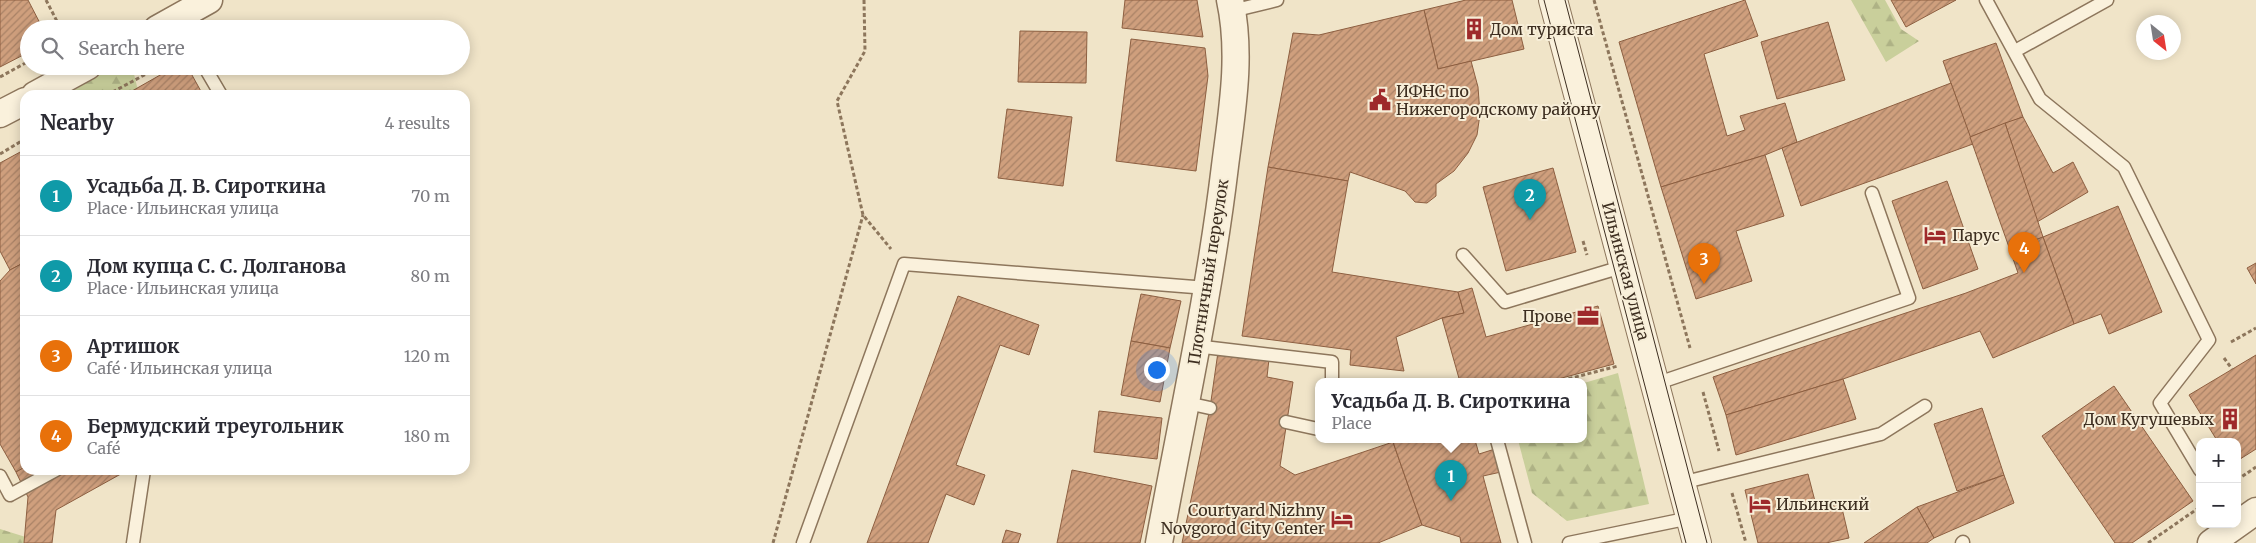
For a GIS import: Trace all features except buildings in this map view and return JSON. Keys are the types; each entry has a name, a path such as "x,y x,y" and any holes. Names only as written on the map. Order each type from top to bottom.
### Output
{"street":[{"path":"179,20 209,0"},
{"name":"Ильинская улица","path":"1553,0 1625,266 1693,530"},
{"name":"Плотничный переулок","path":"1159,543 1198,406 1195,346 1207,288 1221,201 1236,74 1231,6"},
{"path":"46,90 72,75"},
{"path":"2241,520 2256,511"},
{"path":"2211,543 2230,528"}],"lane":[{"path":"1231,6 1277,0"},
{"path":"1986,0 2040,99 2124,167 2210,340 2160,403 2196,463"},
{"path":"2015,51 2107,0"},
{"path":"209,75 217,90"},
{"path":"1655,384 1909,298 1872,194"},
{"path":"1463,255 1505,302 1625,266"},
{"path":"803,543 904,264 1207,288"},
{"path":"1195,346 1332,362 1332,378"},
{"path":"1681,483 1881,434 1925,406"},
{"path":"1286,422 1315,428"},
{"path":"1498,443 1525,543"},
{"path":"0,476 10,495 47,475"},
{"path":"133,543 143,475"},
{"path":"1569,543 1693,530"}],"path":[{"path":"46,0 56,20"},
{"path":"864,0 865,51 837,101 863,215 904,264"},
{"path":"1594,0 1696,370 1746,543"},
{"path":"0,77 20,66"},
{"path":"116,90 144,75"},
{"path":"0,154 20,142"},
{"path":"773,543 863,215"},
{"path":"2225,345 2256,328"},
{"path":"1572,378 1618,366"},
{"path":"2241,477 2256,467"},
{"path":"2148,543 2196,509"}],"green space":[{"path":"1851,0 1885,0 1901,29 1919,41 1886,62"},
{"path":"100,75 134,75 138,90 74,90"},
{"path":"1618,373 1649,504 1567,521 1532,493 1519,443 1587,443 1587,382"},
{"path":"0,529 32,539 32,543 0,543"}],"tram line":[{"path":"1544,0 1686,543"},
{"path":"1565,0 1707,543"}],"place":[{"name":"Дом туриста","path":"1474,29"},
{"name":"ИФНС по Нижегородскому району","path":"1380,100"},
{"name":"Дом купца С. С. Долганова","path":"1530,220"},
{"name":"Парус","path":"1935,235"},
{"name":"Бермудский треугольник","path":"2024,273"},
{"name":"Артишок","path":"1704,284"},
{"name":"Прове","path":"1588,316"},
{"name":"Дом Кугушевых","path":"2230,419"},
{"name":"Усадьба Д. В. Сироткина","path":"1451,501"},
{"name":"Ильинский","path":"1760,504"},
{"name":"Courtyard Nizhny Novgorod City Center","path":"1342,519"}]}
